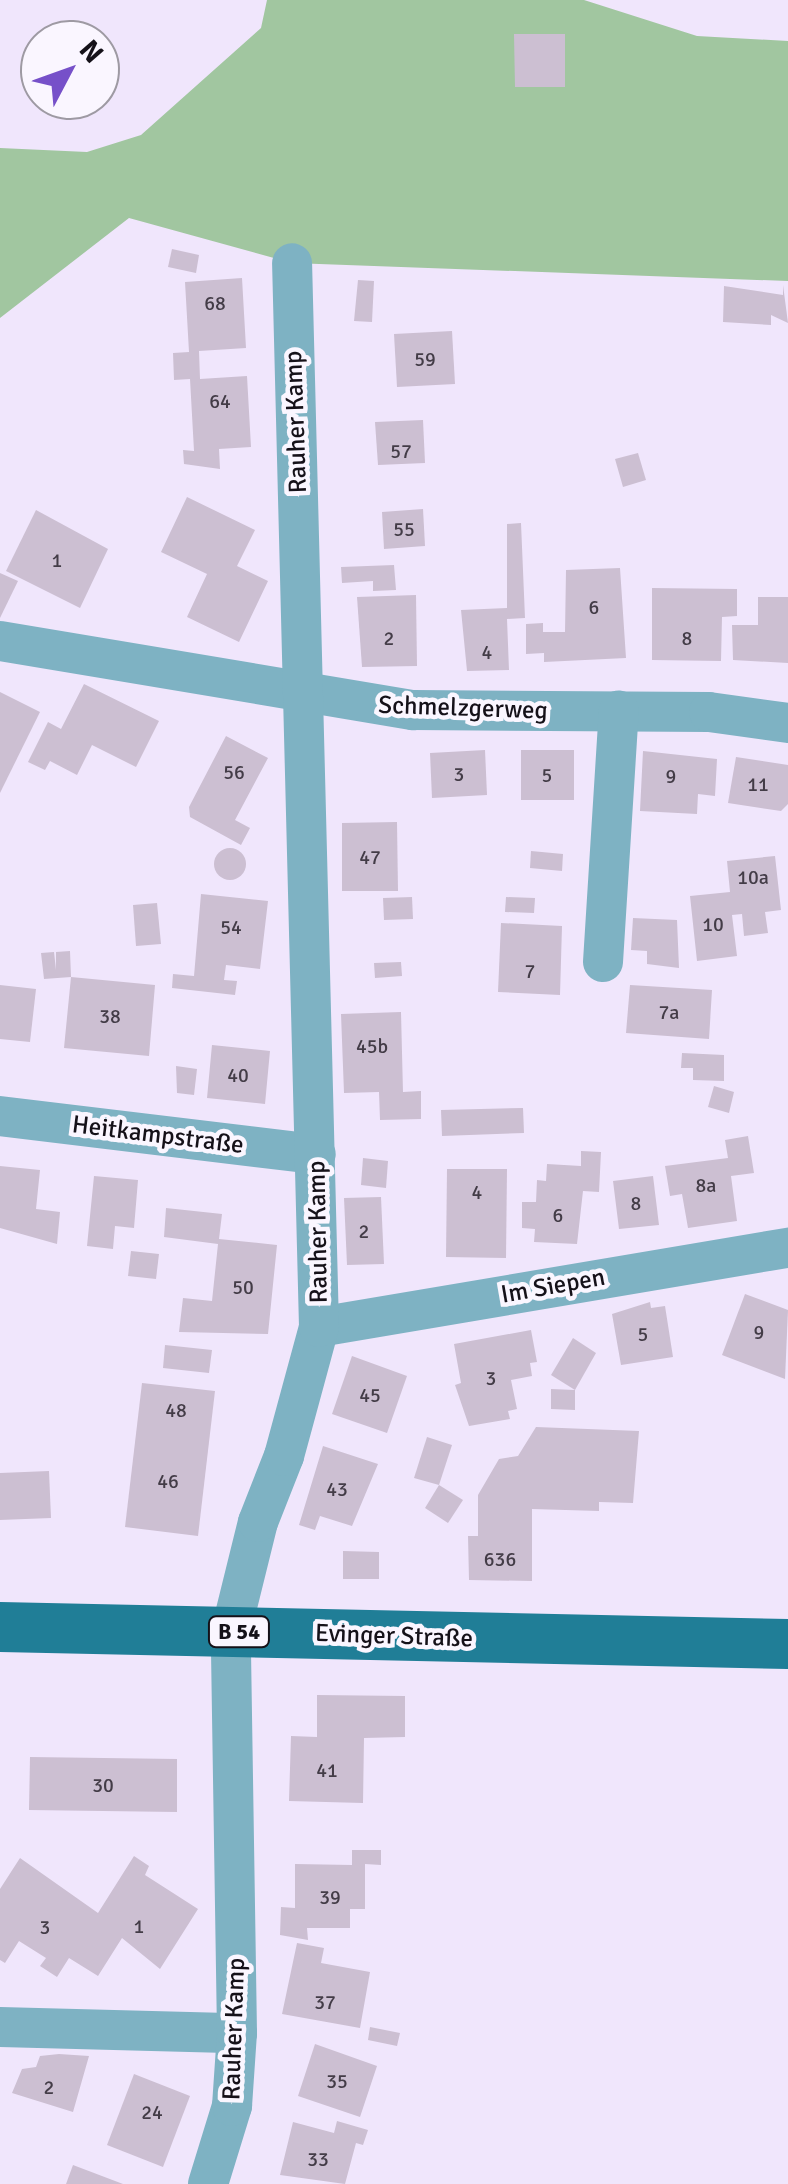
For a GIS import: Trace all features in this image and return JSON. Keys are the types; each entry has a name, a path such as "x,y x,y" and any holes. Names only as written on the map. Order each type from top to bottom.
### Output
{"main road":[{"name":"Evinger Straße","path":"0,1627 788,1644"}],"street":[{"name":"Rauher Kamp","path":"208,2184 232,2106 237,2034 231,1632 258,1522 284,1456 319,1327 307,694 292,263"},
{"name":"Schmelzgerweg","path":"0,641 413,710 619,710 788,723"},
{"path":"602,962 619,710"},
{"name":"Heitkampstraße","path":"0,1116 316,1154"},
{"name":"Im Siepen","path":"319,1327 788,1248"},
{"path":"0,2026 237,2034"}],"green space":[{"path":"267,0 584,0 697,36 788,41 788,281 292,263 129,218 0,318 0,148 87,152 141,135 261,28"}],"building":[{"path":"514,34 565,34 565,87 515,87"},
{"path":"172,249 199,255 196,273 168,267"},
{"path":"242,278 246,348 199,351 200,379 247,376 251,447 219,449 220,469 184,464 183,450 194,451 190,379 174,380 173,353 189,352 185,282"},
{"path":"358,280 374,281 372,322 354,321"},
{"path":"783,285 788,323 771,315 771,325 723,322 724,286 783,295"},
{"path":"452,331 455,384 397,387 394,334"},
{"path":"423,420 425,463 378,465 375,422"},
{"path":"638,453 646,480 623,487 615,459"},
{"path":"187,497 255,530 237,566 268,581 239,642 187,617 207,574 161,552"},
{"path":"423,509 425,546 384,549 382,512"},
{"path":"36,510 108,549 80,608 6,571"},
{"path":"521,523 525,618 507,619 509,670 467,671 461,610 507,608 507,524"},
{"path":"394,565 396,590 373,591 373,581 342,583 341,567"},
{"path":"620,568 626,658 544,662 544,653 526,654 526,624 543,623 543,632 565,632 566,570"},
{"path":"0,573 18,581 0,618"},
{"path":"652,588 737,589 737,616 722,617 721,661 652,660"},
{"path":"416,595 417,666 362,667 357,597"},
{"path":"758,597 788,597 788,663 733,660 732,625 758,625"},
{"path":"84,684 159,721 136,767 92,745 77,775 50,761 45,770 28,762 48,722 61,729"},
{"path":"0,692 40,712 0,793"},
{"path":"226,736 268,758 235,820 250,828 241,845 190,817 189,807"},
{"path":"485,750 487,795 432,798 430,753"},
{"path":"521,750 574,750 574,800 521,800"},
{"path":"643,751 717,759 715,796 698,794 697,814 640,811"},
{"path":"736,757 788,765 788,804 781,811 728,803"},
{"path":"397,822 398,891 342,891 342,823"},
{"path":"230,848 241,853 246,864 241,875 230,880 219,875 214,864 219,853"},
{"path":"531,851 563,854 562,871 530,868"},
{"path":"775,856 781,910 765,912 768,933 744,936 742,914 732,915 737,956 697,961 690,896 730,892 727,861"},
{"path":"201,894 268,901 260,969 226,965 224,980 237,981 235,995 172,988 173,974 194,976"},
{"path":"412,897 413,919 384,920 383,898"},
{"path":"506,897 535,898 534,913 505,912"},
{"path":"157,903 161,944 136,946 133,905"},
{"path":"633,918 677,920 679,968 647,964 647,951 631,950"},
{"path":"501,923 562,926 560,995 498,992"},
{"path":"70,951 71,977 44,979 41,953 54,952 56,970 56,952"},
{"path":"401,962 402,976 375,978 374,963"},
{"path":"71,977 155,985 149,1056 64,1048"},
{"path":"0,985 36,989 30,1042 0,1039"},
{"path":"630,985 712,990 709,1039 626,1033"},
{"path":"401,1012 403,1092 421,1091 421,1119 380,1120 379,1092 344,1093 341,1014"},
{"path":"212,1045 270,1051 265,1104 207,1098"},
{"path":"682,1053 724,1055 724,1081 693,1080 693,1068 681,1068"},
{"path":"176,1066 197,1069 194,1095 177,1093"},
{"path":"714,1086 734,1092 729,1113 708,1107"},
{"path":"523,1108 524,1133 442,1136 441,1110"},
{"path":"748,1136 754,1173 731,1176 737,1221 688,1228 682,1194 670,1196 665,1166 728,1158 725,1140"},
{"path":"581,1151 601,1152 599,1192 583,1191 577,1244 534,1242 535,1229 522,1228 522,1202 536,1202 537,1180 546,1181 547,1164 581,1166"},
{"path":"363,1158 388,1161 386,1188 361,1185"},
{"path":"0,1166 40,1170 36,1209 60,1212 57,1244 0,1228"},
{"path":"447,1169 507,1169 506,1258 446,1257"},
{"path":"94,1176 138,1180 134,1228 115,1226 113,1249 87,1246"},
{"path":"653,1176 659,1225 619,1229 613,1181"},
{"path":"381,1197 384,1264 347,1265 344,1198"},
{"path":"166,1208 222,1214 219,1239 277,1245 268,1334 179,1332 183,1298 212,1301 218,1244 164,1237"},
{"path":"131,1251 159,1254 156,1279 128,1276"},
{"path":"745,1294 788,1310 785,1379 722,1355"},
{"path":"650,1302 651,1308 665,1306 673,1357 621,1365 612,1314"},
{"path":"531,1330 537,1362 530,1363 532,1376 511,1380 517,1409 508,1411 510,1419 469,1426 455,1385 461,1383 454,1344"},
{"path":"573,1338 596,1353 575,1390 551,1375"},
{"path":"165,1345 212,1350 209,1373 163,1368"},
{"path":"352,1356 407,1376 387,1433 332,1414"},
{"path":"142,1383 215,1391 198,1536 125,1527"},
{"path":"551,1389 575,1390 575,1410 551,1409"},
{"path":"536,1427 639,1431 633,1503 599,1502 599,1511 532,1509 532,1581 469,1580 468,1536 478,1536 478,1495 499,1459 518,1456"},
{"path":"427,1437 452,1445 439,1485 414,1478"},
{"path":"323,1446 378,1464 352,1526 320,1516 315,1530 299,1525"},
{"path":"49,1471 51,1518 0,1520 0,1473"},
{"path":"439,1485 463,1500 448,1523 425,1508"},
{"path":"343,1551 379,1552 379,1579 343,1579"},
{"path":"317,1695 405,1696 405,1737 364,1738 363,1803 289,1801 291,1736 317,1737"},
{"path":"30,1757 177,1759 177,1812 29,1810"},
{"path":"352,1850 381,1850 381,1865 365,1864 365,1909 350,1909 350,1928 307,1928 308,1940 280,1935 281,1907 295,1908 295,1864 352,1865"},
{"path":"134,1856 149,1866 145,1875 198,1909 160,1969 122,1938 98,1976 69,1958 57,1977 40,1966 46,1958 19,1941 5,1963 0,1960 0,1889 20,1858 98,1913"},
{"path":"297,1943 324,1948 321,1963 370,1972 360,2028 282,2014"},
{"path":"370,2027 400,2033 397,2046 368,2040"},
{"path":"315,2044 377,2066 360,2117 298,2096"},
{"path":"40,2056 89,2056 73,2112 12,2093 22,2069 36,2067"},
{"path":"134,2074 190,2096 163,2167 107,2145"},
{"path":"337,2121 368,2130 363,2145 356,2143 345,2184 280,2175 293,2122 334,2133"},
{"path":"73,2165 123,2184 66,2184"}]}
